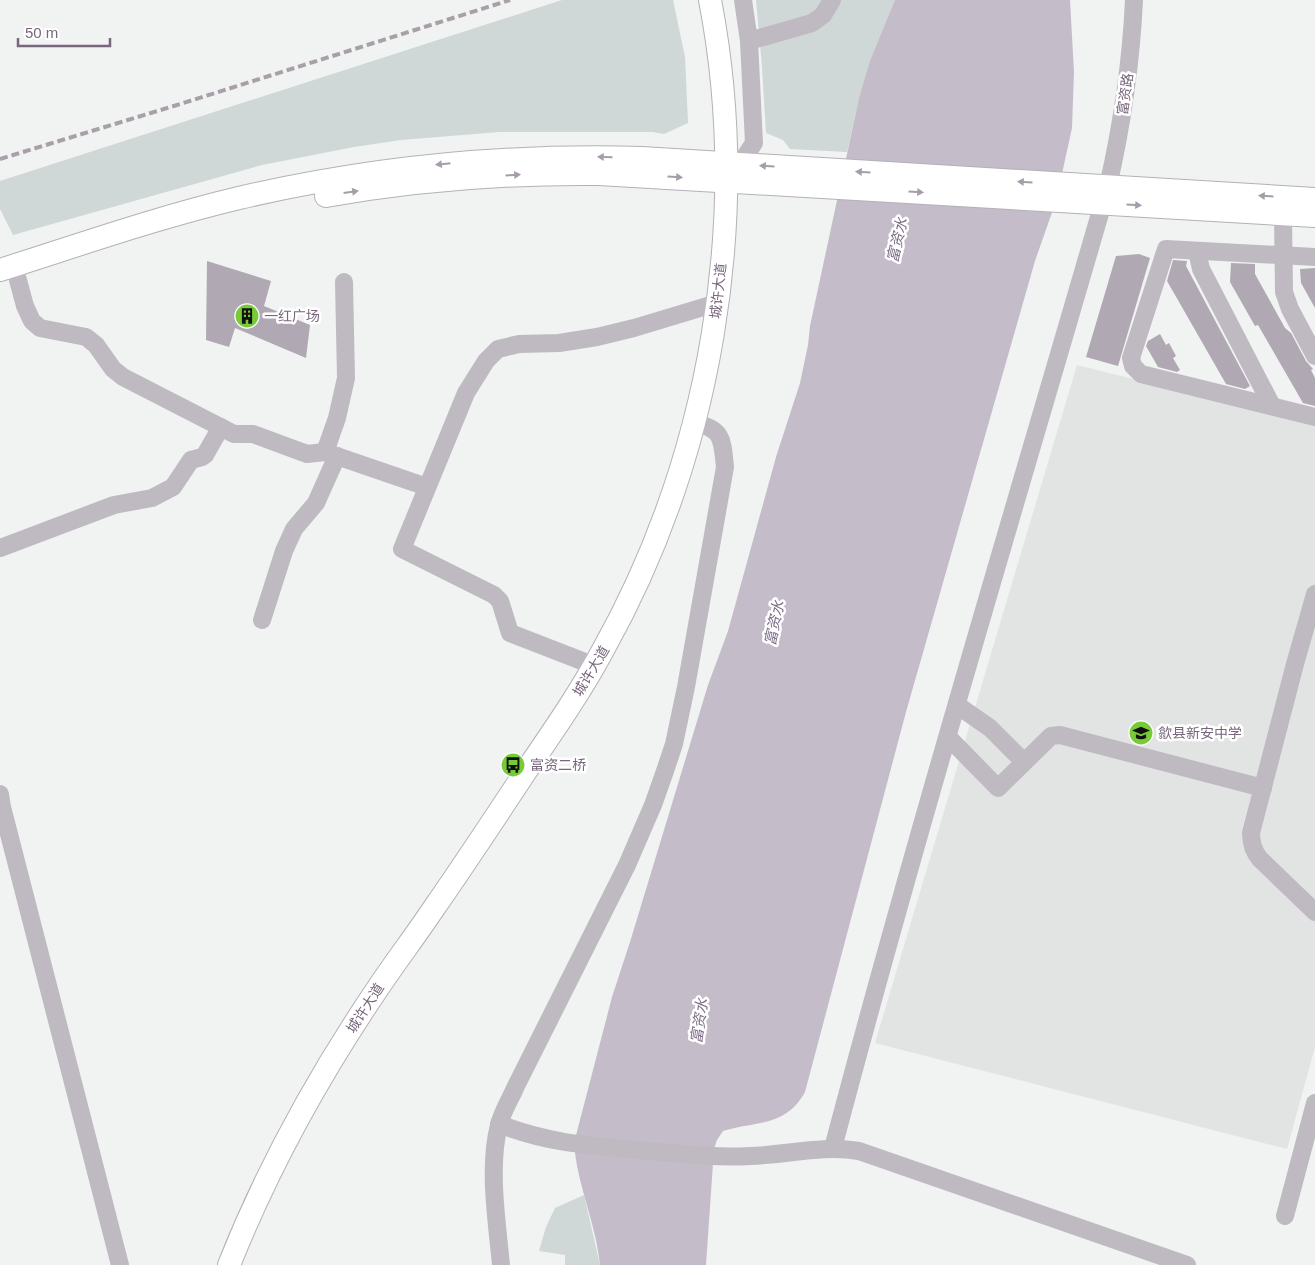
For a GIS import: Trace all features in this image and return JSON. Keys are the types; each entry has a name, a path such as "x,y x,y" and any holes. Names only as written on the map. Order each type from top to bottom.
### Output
{"main road":[{"name":"城许大道","path":"229,1265 276,1160 333,1058 378,987 435,907 595,666 622,615 650,555 677,482 702,425 722,371 729,333 738,246 733,172 710,0"},
{"name":"城许大道","path":"245,1265 275,1194 337,1080 363,1038 586,709 617,657 648,596 667,552 691,487 702,425 733,172 736,79 726,0"},
{"path":"6,279 210,206 284,188 383,171 472,161 557,157 642,158 733,172 1071,193 1315,199"},
{"path":"1106,195 1315,216"}],"street":[{"path":"733,172 754,143 749,40 743,0"},
{"path":"749,40 812,23 823,15 832,0"},
{"name":"富资路","path":"833,1148 858,1051 957,705 1106,195 1122,119 1134,0"},
{"path":"1283,214 1283,284 1286,301 1315,356"},
{"path":"1315,257 1166,249 1132,358 1133,366 1141,374 1315,417"},
{"path":"1197,250 1201,269 1272,406"},
{"path":"6,279 25,306 32,321 40,328 86,337 96,345 112,370 234,434 253,434 307,454 331,454 427,487"},
{"path":"262,620 284,551 294,530 316,503 331,454 346,378 344,282"},
{"path":"595,666 510,633 500,601 494,595 402,549 466,393 486,361 498,349 519,344 552,344 597,337 717,303"},
{"path":"501,1265 494,1168 499,1124 627,865 653,805 668,762 686,687 725,467 722,439 702,425"},
{"path":"0,548 114,505 152,498 166,492 173,487 191,460 204,455 221,427"},
{"path":"1315,594 1251,833 1254,850 1260,859 1315,912"},
{"path":"957,705 990,728 1024,762"},
{"path":"948,737 998,788 1050,736 1060,735 1263,788"},
{"path":"0,794 2,808 120,1265"},
{"path":"1285,1216 1315,1103"},
{"path":"499,1124 526,1134 571,1144 719,1157 752,1156 833,1148 859,1151 1187,1265"}],"shaded area":[{"path":"562,0 673,0 685,57 688,123 664,134 653,132 499,132 401,140 354,147 262,165 13,235 0,209 0,181"},
{"path":"756,0 895,0 859,98 847,152 790,149 783,140 766,133"},
{"name":"歙县新安中学","path":"1077,365 1315,424 1315,1047 1287,1149 875,1043"},
{"path":"584,1195 600,1265 565,1265 565,1255 539,1251 546,1227 555,1208"}],"water":[{"name":"富资水","path":"895,0 1070,0 1074,72 1072,128 1056,201 1035,261 906,712 805,1092 789,1111 779,1117 723,1131 717,1140 714,1149 706,1265 600,1265 595,1234 579,1174 574,1143 612,997 708,685 728,631 776,457 800,383 810,326 859,98 870,61"}],"building":[{"path":"1139,254 1150,258 1118,366 1086,357 1116,256"},
{"path":"1173,260 1187,261 1186,266 1250,386 1245,389 1226,384 1167,281"},
{"name":"一红广场","path":"207,261 271,281 264,306 310,325 306,358 235,328 229,347 206,340"},
{"path":"1231,263 1255,264 1255,274 1285,328 1291,333 1306,361 1313,369 1311,370 1315,378 1315,406 1303,403 1258,325 1255,326 1230,282"},
{"path":"1315,268 1315,308 1301,283 1300,269"},
{"path":"1160,334 1166,345 1169,343 1176,356 1173,358 1180,370 1177,372 1158,367 1146,346 1148,341"}],"railway":[{"path":"0,159 510,0"}],"place":[{"name":"一红广场","path":"247,316"},
{"name":"歙县新安中学","path":"1141,733"},
{"name":"富资二桥","path":"513,765"}]}
